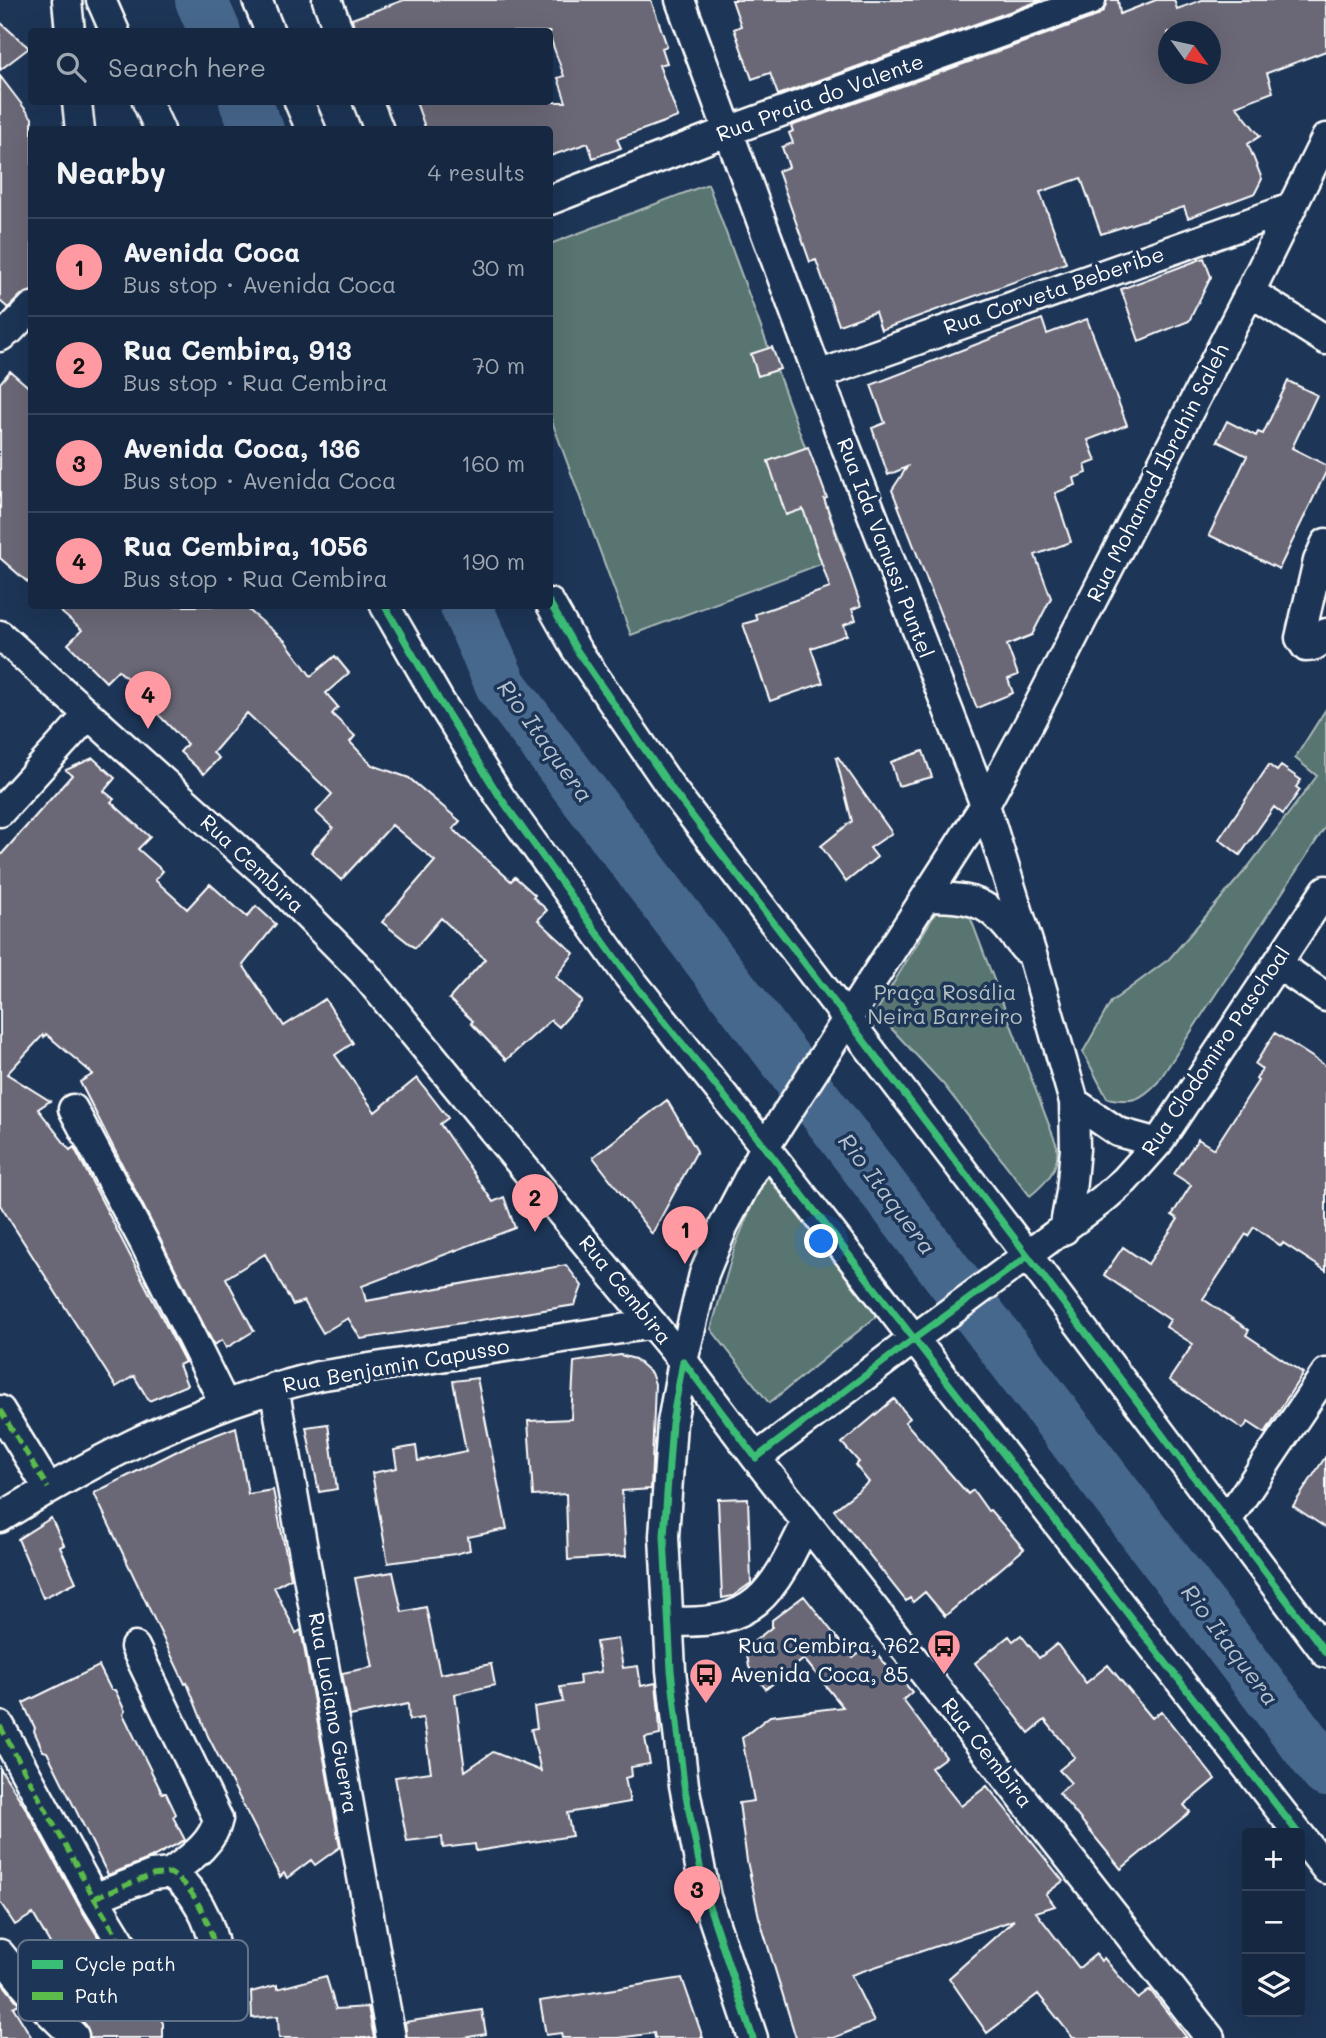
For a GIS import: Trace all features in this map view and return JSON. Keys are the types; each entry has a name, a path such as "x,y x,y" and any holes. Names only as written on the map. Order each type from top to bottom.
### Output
{"street":[{"path":"66,0 70,28"},
{"path":"101,0 113,28"},
{"path":"257,0 268,28"},
{"path":"327,0 338,28"},
{"name":"Rua Ida Vanussi Puntel","path":"680,0 818,375 985,805 1034,961 1074,1102 1072,1192 1064,1230"},
{"name":"Rua Praia do Valente","path":"553,199 728,131 1091,0"},
{"path":"77,105 80,126"},
{"path":"148,105 158,126"},
{"path":"300,105 309,126"},
{"path":"369,105 377,126"},
{"name":"Rua Mohamad Ibrahin Saleh","path":"753,2038 706,1897 684,1785 671,1670 664,1536 672,1423 683,1361 704,1274 724,1225 772,1136 985,805 1250,292 1326,138"},
{"name":"Rua Corveta Beberibe","path":"818,375 1291,208"},
{"path":"1250,292 1326,340"},
{"path":"0,337 28,311"},
{"path":"1326,543 1318,561 1300,638 1306,647 1313,647 1319,644 1326,633"},
{"path":"553,608 576,649 674,792 842,1025 1028,1256 1326,1653"},
{"path":"387,609 439,700 500,797 628,976 772,1136 923,1331 1295,1828"},
{"name":"Rua Cembira","path":"0,635 268,876 363,972 683,1361 806,1523 1210,2038"},
{"path":"0,813 88,715"},
{"name":"Rua Clodomiro Paschoal","path":"1064,1230 1125,1180 1158,1143 1326,890"},
{"path":"927,897 972,900 988,907 1002,920 1034,961"},
{"path":"1277,964 1326,997"},
{"path":"1074,1102 1118,1132 1158,1143"},
{"path":"73,1109 145,1244 224,1404"},
{"path":"756,1458 923,1331 1064,1230"},
{"name":"Rua Benjamin Capusso","path":"0,1518 48,1488 150,1434 274,1387 318,1376 653,1324"},
{"path":"1226,1522 1326,1373"},
{"name":"Rua Luciano Guerra","path":"274,1387 391,2038"},
{"path":"0,1410 48,1488"},
{"path":"668,1621 714,1621 733,1616 752,1606 768,1592 781,1573 806,1523"},
{"path":"94,1898 152,1875 170,1873 202,1847 216,1831 218,1819 135,1647"},
{"path":"0,1726 120,1940"},
{"path":"1305,1842 1326,1869"},
{"path":"170,1873 186,1885 210,1928 213,1940"},
{"path":"0,1954 18,1978"},
{"path":"59,2021 74,2036"}],"green space":[{"path":"708,184 845,555 631,635 553,424 553,243"},
{"path":"1326,709 1326,826 1158,1082 1135,1099 1107,1098 1083,1052 1111,1002 1169,959 1248,867 1317,776 1295,758"},
{"name":"Praça Rosália Neira Barreiro","path":"936,912 969,914 1057,1146 1056,1162 1051,1175 1030,1196 943,1084 876,1012"},
{"path":"765,1174 877,1316 769,1403 711,1329 735,1246"}],"building":[{"path":"404,0 651,0 667,46 662,48 667,63 659,65 678,117 617,139 621,148 593,158 588,143 553,155 553,126 425,126 417,105 553,105 553,102 566,102 558,78 564,76 553,45 553,28 354,28 352,19"},
{"path":"732,0 1042,0 778,95 770,73 752,79 734,29 741,26"},
{"path":"1107,0 1118,0 1120,14 1156,0 1174,0 1177,9 1202,0 1326,0 1326,51 1267,73 1273,92 1236,106 1260,136 1248,144 1262,179 1255,193 1188,218 1184,207 1101,234 1081,178 1040,192 1066,263 881,330 875,312 839,325 816,260 810,262 778,171 789,167 782,147 793,143 789,133 793,131 791,126 1097,16 1104,10"},
{"path":"0,22 28,49 0,70"},
{"path":"0,76 32,118 32,126 28,126 28,292 21,295 8,308 0,301"},
{"path":"1204,258 1211,277 1189,321 1139,341 1121,289"},
{"path":"1042,319 1047,334 1087,319 1127,425 1088,440 1096,461 1085,465 1087,473 1074,478 1076,485 1055,493 1071,542 1035,555 1051,598 1032,635 1007,645 1018,675 1008,679 1013,693 977,708 892,490 907,467 888,475 872,428 885,423 871,385"},
{"path":"772,347 780,369 758,376 751,354"},
{"path":"10,371 28,387 28,582 0,558 0,383"},
{"path":"1288,381 1317,395 1292,448 1326,465 1326,472 1279,569 1209,535 1247,456 1217,441 1227,421 1256,436 1258,432 1263,434"},
{"path":"808,447 861,606 852,609 856,620 844,625 847,635 811,648 823,683 770,701 743,624 757,620 755,614 830,588 803,509 786,515 768,461"},
{"path":"58,609 248,609 285,641 311,676 335,656 349,673 326,693 338,707 332,714 355,736 350,742 372,765 409,778 460,821 453,829 511,881 515,877 535,895 533,897 547,910 538,920 574,953 556,977 582,1001 559,1027 551,1020 506,1060 471,1023 473,1021 449,999 485,959 441,918 415,948 382,922 435,861 392,825 341,880 311,852 333,828 316,812 332,794 247,713 213,753 219,758 204,774 180,752 187,744 151,707 155,704 118,670 106,682 68,644 82,630"},
{"path":"923,751 932,777 898,786 891,762"},
{"path":"838,757 892,833 870,848 877,857 846,882 821,846 852,821 836,758"},
{"path":"93,758 115,778 104,791 114,799 111,802 150,837 138,849 163,871 155,880 187,909 210,884 247,917 256,906 276,924 243,965 284,1026 325,999 353,1043 335,1055 375,1112 417,1078 448,1118 440,1124 493,1202 504,1197 515,1228 362,1286 366,1301 566,1265 582,1286 575,1305 361,1339 348,1318 323,1333 304,1301 293,1305 265,1254 226,1278 254,1331 226,1348 222,1340 214,1345 80,1082 93,1074 46,1034 7,1074 50,1101 38,1109 70,1150 74,1147 185,1362 179,1365 187,1385 149,1401 134,1376 116,1387 0,1205 0,856 72,775 66,770"},
{"path":"1269,765 1277,771 1281,766 1301,780 1296,787 1300,790 1283,814 1274,807 1240,855 1219,839"},
{"path":"1275,1033 1326,1066 1326,1271 1283,1243 1281,1246 1254,1227 1248,1236 1246,1234 1203,1299 1249,1330 1246,1335 1303,1373 1265,1433 1248,1422 1243,1429 1169,1380 1193,1344 1166,1327 1170,1320 1104,1275 1123,1247 1148,1264 1178,1219 1172,1215 1191,1185 1174,1174 1198,1139 1214,1149 1258,1081 1256,1079 1262,1069 1255,1064"},
{"path":"667,1100 697,1151 652,1234 593,1157"},
{"path":"620,1355 635,1359 651,1373 655,1384 651,1489 622,1491 626,1556 568,1560 566,1494 533,1496 528,1421 571,1419 574,1362"},
{"path":"477,1378 507,1529 468,1537 470,1550 388,1563 372,1473 397,1468 394,1450 416,1446 418,1461 466,1451 453,1381"},
{"path":"894,1399 910,1418 905,1422 968,1494 973,1490 988,1511 990,1510 1024,1549 945,1616 925,1592 913,1602 910,1598 906,1601 834,1510 869,1482 855,1465 859,1462 842,1443"},
{"path":"328,1424 337,1489 319,1492 306,1427"},
{"path":"236,1427 248,1494 273,1490 291,1578 274,1587 296,1633 301,1630 340,1847 315,1865 311,1860 287,1878 284,1873 280,1877 208,1736 187,1683 185,1684 94,1493 189,1445"},
{"path":"1326,1456 1326,1528 1293,1506"},
{"path":"748,1498 751,1583 733,1596 722,1598 718,1499"},
{"path":"51,1518 64,1545 60,1547 76,1582 43,1598 18,1539"},
{"path":"393,1572 402,1612 426,1607 440,1674 491,1664 495,1685 455,1694 465,1771 493,1752 541,1771 531,1729 537,1728 534,1707 563,1702 560,1687 580,1684 579,1675 601,1672 596,1642 618,1639 623,1668 638,1666 641,1686 656,1683 659,1714 660,1735 645,1738 650,1764 631,1767 632,1776 625,1778 630,1802 567,1813 572,1836 476,1851 475,1844 443,1848 442,1837 407,1841 395,1777 431,1772 423,1718 409,1720 408,1704 350,1716 342,1673 373,1667 355,1578"},
{"path":"804,1596 853,1658 870,1645 912,1692 903,1700 946,1757 931,1768 961,1806 987,1786 1063,1881 1046,1894 1055,1906 1036,1912 1079,1968 1096,1954 1101,1961 1104,1958 1138,1999 1150,1990 1187,2038 1073,2038 1038,1994 987,2033 949,1978 1014,1920 851,1975 874,2022 833,2038 796,2038 759,1917 747,1861 739,1803 754,1801 742,1738 770,1716 843,1707 804,1659 766,1689 749,1667 746,1648 772,1627 772,1620"},
{"path":"1021,1635 1039,1658 1057,1644 1086,1683 1108,1665 1152,1718 1161,1711 1215,1779 1184,1805 1190,1812 1121,1869 1059,1793 1071,1783 1059,1770 1075,1757 1045,1720 1029,1733 975,1663 1009,1636 1013,1641"},
{"path":"99,1666 111,1690 115,1690 125,1711 123,1714 162,1793 166,1793 176,1814 173,1817 185,1840 151,1858 108,1875 47,1752 43,1751 23,1703"},
{"path":"0,1768 100,1940 48,1940 33,1914 15,1925 0,1902"},
{"path":"326,1976 336,2009 368,2007 374,2038 279,2038 278,2016 252,2018 251,1992 277,1985 277,1989"},
{"path":"682,1978 703,2038 655,2038 654,2033 619,2038 562,2038 561,2033 546,2035 540,2001"},
{"path":"3,1984 18,2003 13,2007 18,2021 22,2021 32,2038 0,2038 0,1985"},
{"path":"482,2010 486,2034 463,2038 407,2038 405,2022"},
{"path":"82,2021 162,2021 163,2038 90,2038"}],"waterway":[{"name":"Rio Itaquera","path":"201,0 213,28"},
{"name":"Rio Itaquera","path":"246,105 256,126"},
{"name":"Rio Itaquera","path":"467,609 502,687 1326,1771"}],"marked path":[{"path":"0,1410 48,1488"},
{"path":"0,1726 94,1898"},
{"path":"94,1898 152,1875 170,1873 194,1896 213,1940"},
{"path":"94,1898 120,1940"}],"cycle path":[{"path":"553,608 576,649 674,792 1326,1653"},
{"path":"387,609 439,700 500,797 628,976 765,1147 1294,1828"},
{"path":"683,1361 756,1458 1028,1256"},
{"path":"683,1361 672,1423 664,1536 671,1670 684,1785 706,1897 753,2038"}],"place":[{"name":"Rua Cembira, 1056","path":"148,729"},
{"name":"Rua Cembira, 913","path":"535,1232"},
{"name":"Avenida Coca","path":"685,1264"},
{"name":"Rua Cembira, 762","path":"944,1676"},
{"name":"Avenida Coca, 85","path":"706,1705"},
{"name":"Avenida Coca, 136","path":"697,1924"}]}
